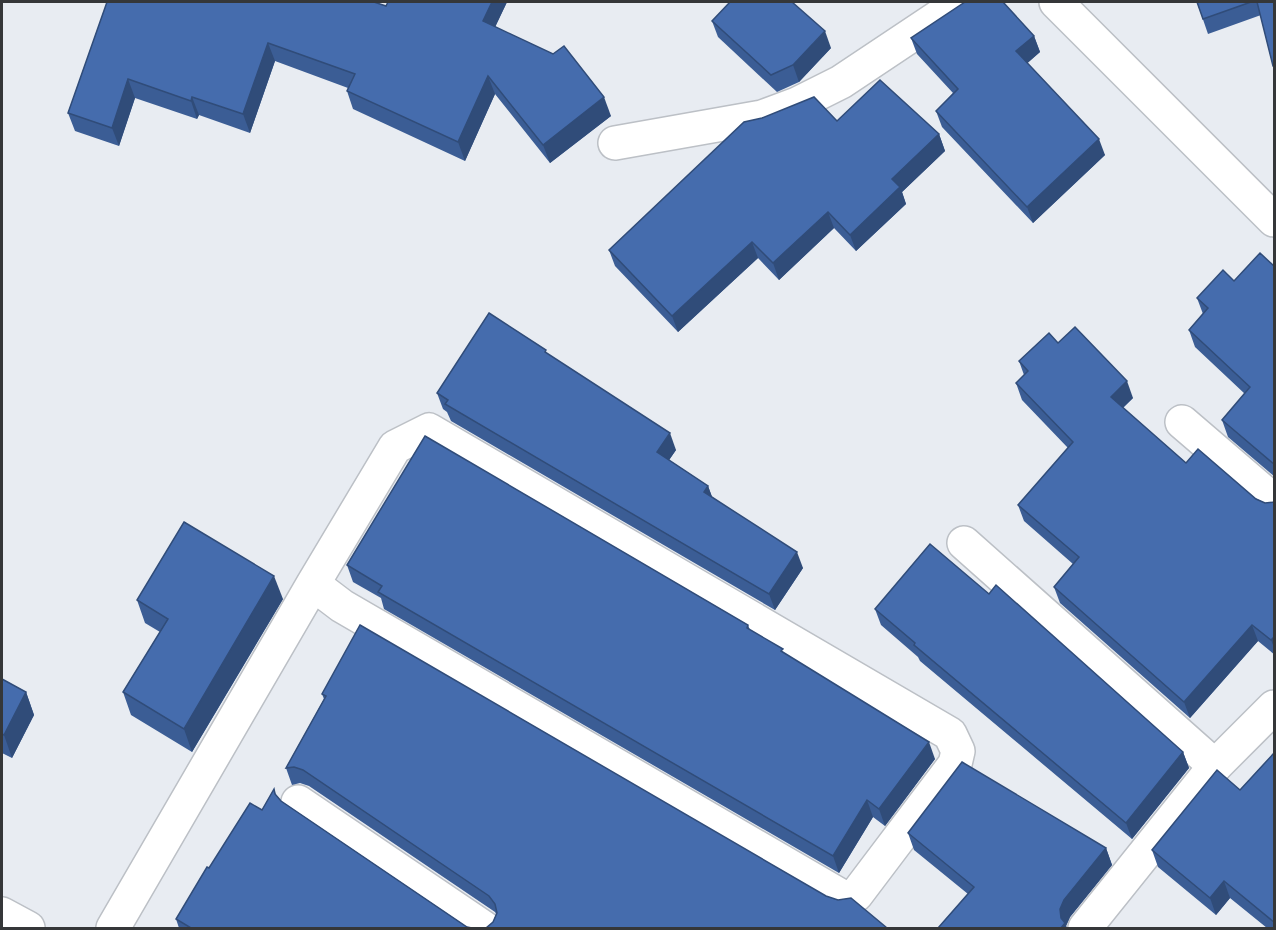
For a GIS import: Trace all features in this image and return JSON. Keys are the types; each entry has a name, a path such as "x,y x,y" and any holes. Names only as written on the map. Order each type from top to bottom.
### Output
{"street":[{"path":"615,143 762,117 797,104 841,82 961,2"},
{"path":"1056,2 1275,220"},
{"path":"1182,422 1275,501"},
{"path":"113,928 313,584 395,447 429,430 950,734 958,751 955,764 856,895 848,898 342,606 313,584"},
{"path":"964,543 1215,766"},
{"path":"1085,928 1215,766 1275,707"},
{"path":"298,802 484,928"},
{"path":"2,914 28,928"}],"building":[{"path":"107,2 374,2 386,6 388,2 492,2 483,21 553,54 564,46 604,97 543,145 488,76 458,142 347,91 355,74 268,43 243,114 192,97 191,101 128,79 112,128 68,113"},
{"path":"730,2 792,2 825,31 793,65 771,75 712,21"},
{"path":"965,2 1003,2 1034,36 1016,51 1099,139 1027,207 936,111 958,89 911,38"},
{"path":"1197,2 1251,2 1203,19"},
{"path":"1257,2 1275,2 1275,66 1273,66"},
{"path":"880,80 939,134 892,179 900,187 850,235 828,212 773,263 752,242 672,316 609,250 744,122 762,118 814,97 837,121"},
{"path":"1260,253 1275,267 1275,465 1222,420 1250,387 1189,330 1208,308 1197,298 1223,270 1234,281"},
{"path":"489,313 670,433 657,452 708,486 704,492 797,552 769,594 445,404 448,400 437,393"},
{"path":"1075,327 1127,381 1111,397 1186,463 1198,449 1256,499 1265,503 1275,502 1275,636 1271,640 1252,625 1184,702 1054,587 1079,557 1018,505 1073,442 1016,383 1028,371 1019,361 1049,333 1058,343"},
{"path":"425,436 748,625 747,628 783,649 781,651 929,742 879,809 867,800 833,856 378,592 382,586 347,565"},
{"path":"184,522 274,576 184,729 123,692 168,619 137,600"},
{"path":"930,544 989,594 996,585 1183,752 1126,823 914,645 915,643 875,609"},
{"path":"360,625 826,896 838,900 851,898 887,928 486,928 493,922 497,913 495,904 489,896 303,770 294,767 286,768 326,696 322,694"},
{"path":"2,679 26,692 4,735 2,734"},
{"path":"1275,752 1275,923 1224,881 1210,898 1152,850 1217,770 1240,790"},
{"path":"962,762 1106,848 1064,900 1060,909 1061,918 1065,923 1061,928 938,928 974,887 908,833"},
{"path":"274,789 281,801 467,927 472,928 191,928 176,919 207,867 209,868 250,803 262,810"}]}
